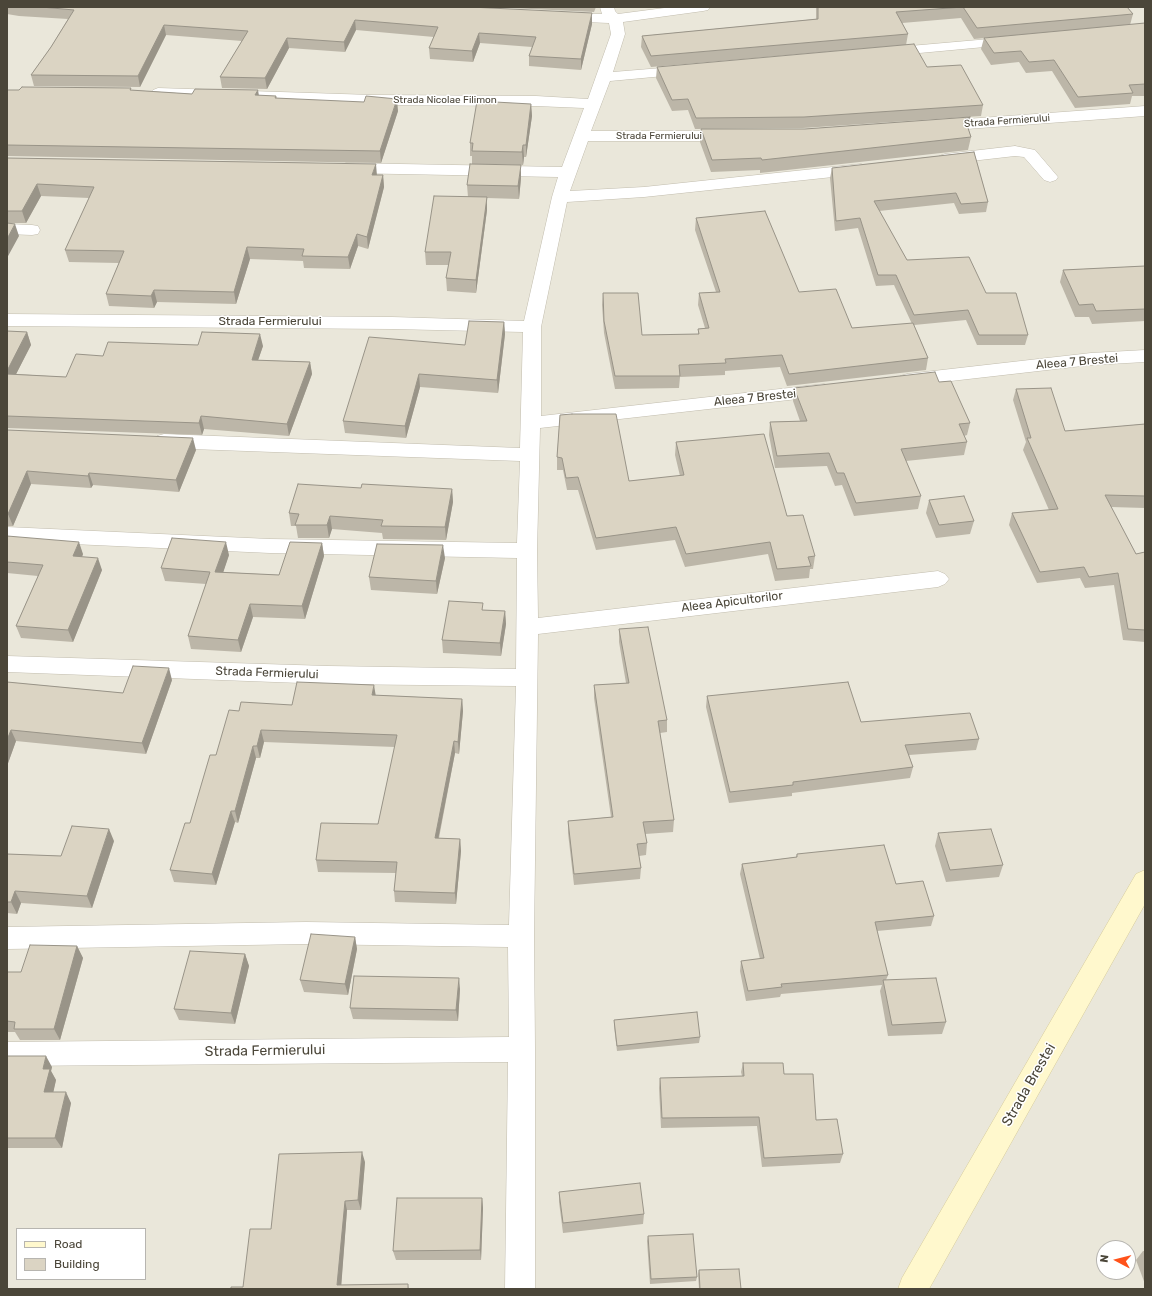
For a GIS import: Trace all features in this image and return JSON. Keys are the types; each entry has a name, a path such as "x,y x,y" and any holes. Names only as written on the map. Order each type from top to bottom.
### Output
{"main road":[{"name":"Strada Brestei","path":"913,1289 1145,881"}],"street":[{"path":"552,16 703,7"},
{"path":"520,1289 522,1049 521,936 527,678 527,551 532,423 532,327 560,197 581,136 604,77 618,34 611,13"},
{"path":"869,54 1026,40"},
{"path":"604,77 700,69"},
{"name":"Strada Nicolae Filimon","path":"144,93 260,95 372,100 536,101 594,104"},
{"name":"Strada Fermierului","path":"922,127 1145,111"},
{"name":"Strada Fermierului","path":"581,136 749,136"},
{"path":"929,161 1016,152 1029,153 1050,177"},
{"path":"328,168 568,172"},
{"path":"560,197 644,192 874,168"},
{"path":"7,229 32,230"},
{"name":"Strada Fermierului","path":"7,320 385,323 532,327"},
{"name":"Aleea 7 Brestei","path":"886,383 1091,359 1145,356"},
{"name":"Aleea 7 Brestei","path":"532,423 839,388"},
{"path":"149,440 530,455"},
{"path":"7,534 270,546 527,551"},
{"name":"Aleea Apicultorilor","path":"526,627 938,579"},
{"name":"Strada Fermierului","path":"7,664 328,675 527,678"},
{"path":"7,938 306,933 521,936"},
{"name":"Strada Fermierului","path":"7,1054 522,1049"}],"shaded area":[{"path":"7,7 1145,7 1145,1289 7,1289"}],"building":[{"path":"41,7 470,7 592,13 581,59 529,56 536,37 479,33 472,51 429,48 438,27 355,20 344,42 287,38 265,78 220,77 248,31 164,25 138,76 31,75 51,47 74,10"},
{"path":"818,7 963,7 896,12 908,34 651,56 642,36 818,19"},
{"path":"963,7 1127,7 1133,14 977,28"},
{"path":"1145,23 1145,84 1129,85 1133,93 1078,97 1054,60 1029,62 1021,51 994,53 984,38"},
{"path":"914,44 927,67 961,65 983,105 804,117 696,118 688,99 672,100 657,67"},
{"path":"22,87 131,88 130,90 192,94 195,89 258,90 255,95 276,96 275,98 364,102 366,96 397,99 380,151 7,145 7,90 19,90"},
{"path":"477,101 531,104 526,145 523,145 522,152 472,151 473,143 470,143"},
{"path":"970,117 965,119 971,137 762,160 761,158 712,160 701,129 805,129"},
{"path":"974,152 988,202 961,204 956,193 874,201 907,260 969,257 986,293 1016,293 1028,335 979,335 968,310 914,315 896,275 878,275 860,218 836,221 832,168"},
{"path":"7,158 376,164 372,175 383,175 367,237 357,234 348,257 302,256 304,249 247,247 234,292 154,290 151,296 106,294 124,251 65,250 94,187 37,184 22,211 7,211"},
{"path":"470,164 521,165 518,186 467,185"},
{"path":"434,196 487,197 476,280 446,278 451,252 425,252"},
{"path":"765,211 799,292 836,289 852,328 913,323 928,358 789,374 782,355 725,359 726,363 679,365 680,376 615,376 604,321 603,293 638,293 642,335 699,334 698,329 709,328 699,293 720,292 696,218"},
{"path":"7,223 15,224 7,239"},
{"path":"1145,266 1145,309 1096,311 1093,304 1079,305 1063,270"},
{"path":"469,321 504,322 497,380 419,374 405,426 343,421 369,337 465,345"},
{"path":"7,331 27,332 7,371"},
{"path":"202,332 260,334 252,360 310,362 287,424 201,416 199,423 7,416 7,374 66,377 76,354 103,356 108,342 198,345"},
{"path":"935,372 939,382 951,381 970,423 959,424 967,442 901,449 921,496 856,503 844,473 837,473 829,453 777,456 770,422 807,421 794,388"},
{"path":"1051,388 1065,431 1145,424 1145,496 1105,495 1136,554 1145,552 1145,630 1128,629 1118,573 1089,577 1084,567 1040,572 1012,513 1058,509 1027,438 1031,438 1016,389"},
{"path":"616,414 629,481 684,475 676,442 764,434 787,516 803,515 815,556 808,557 811,566 777,569 770,542 686,554 676,527 596,538 578,477 566,478 562,458 557,457 560,415"},
{"path":"7,430 193,438 176,480 89,473 88,476 27,471 7,514"},
{"path":"298,484 361,488 362,484 452,489 445,527 381,526 383,520 330,516 327,525 295,525 299,514 289,513"},
{"path":"964,496 974,521 939,525 929,500"},
{"path":"7,536 79,542 73,556 98,558 68,630 16,626 43,565 7,562"},
{"path":"172,538 226,542 215,572 279,575 290,542 322,543 302,606 250,604 238,640 188,636 210,572 161,568"},
{"path":"377,544 443,545 436,581 369,577"},
{"path":"449,601 483,603 482,610 505,611 500,643 442,640"},
{"path":"648,627 667,720 658,721 674,820 643,822 647,843 637,844 641,868 574,874 568,821 613,817 594,685 629,683 619,629"},
{"path":"133,666 169,668 142,743 11,730 7,740 7,682 123,693"},
{"path":"297,682 374,685 372,695 462,699 458,742 454,741 435,838 460,839 455,893 394,891 397,862 316,860 321,823 378,824 397,735 261,730 257,746 253,746 235,811 231,811 212,874 170,870 185,823 190,823 210,755 216,755 229,710 239,711 241,702 292,705"},
{"path":"848,682 861,722 970,713 979,739 905,745 913,767 793,782 793,785 730,792 707,696"},
{"path":"72,826 109,829 87,896 15,891 11,902 7,902 7,854 61,856"},
{"path":"991,829 1003,865 950,870 938,833"},
{"path":"884,845 896,884 923,881 934,916 875,922 888,975 781,984 782,987 748,991 741,961 764,958 742,864 797,857 797,854"},
{"path":"311,934 355,937 345,984 300,980"},
{"path":"30,945 77,946 54,1029 14,1029 15,1022 7,1021 7,972 21,972"},
{"path":"190,951 245,954 231,1013 174,1009"},
{"path":"354,976 459,978 456,1010 350,1008"},
{"path":"936,978 946,1022 892,1025 883,980"},
{"path":"697,1012 700,1037 617,1046 614,1020"},
{"path":"7,1056 46,1056 43,1069 50,1069 44,1092 66,1092 55,1138 7,1138"},
{"path":"743,1063 783,1063 784,1074 813,1074 816,1120 837,1119 843,1154 764,1158 759,1117 662,1118 660,1078 744,1076"},
{"path":"362,1152 358,1200 345,1201 337,1285 408,1284 408,1289 231,1289 231,1287 243,1287 250,1229 271,1229 279,1154"},
{"path":"640,1183 644,1214 563,1223 559,1192"},
{"path":"397,1198 482,1198 480,1250 393,1251"},
{"path":"693,1234 697,1277 651,1279 648,1236"},
{"path":"739,1269 741,1289 700,1289 699,1270"}]}
